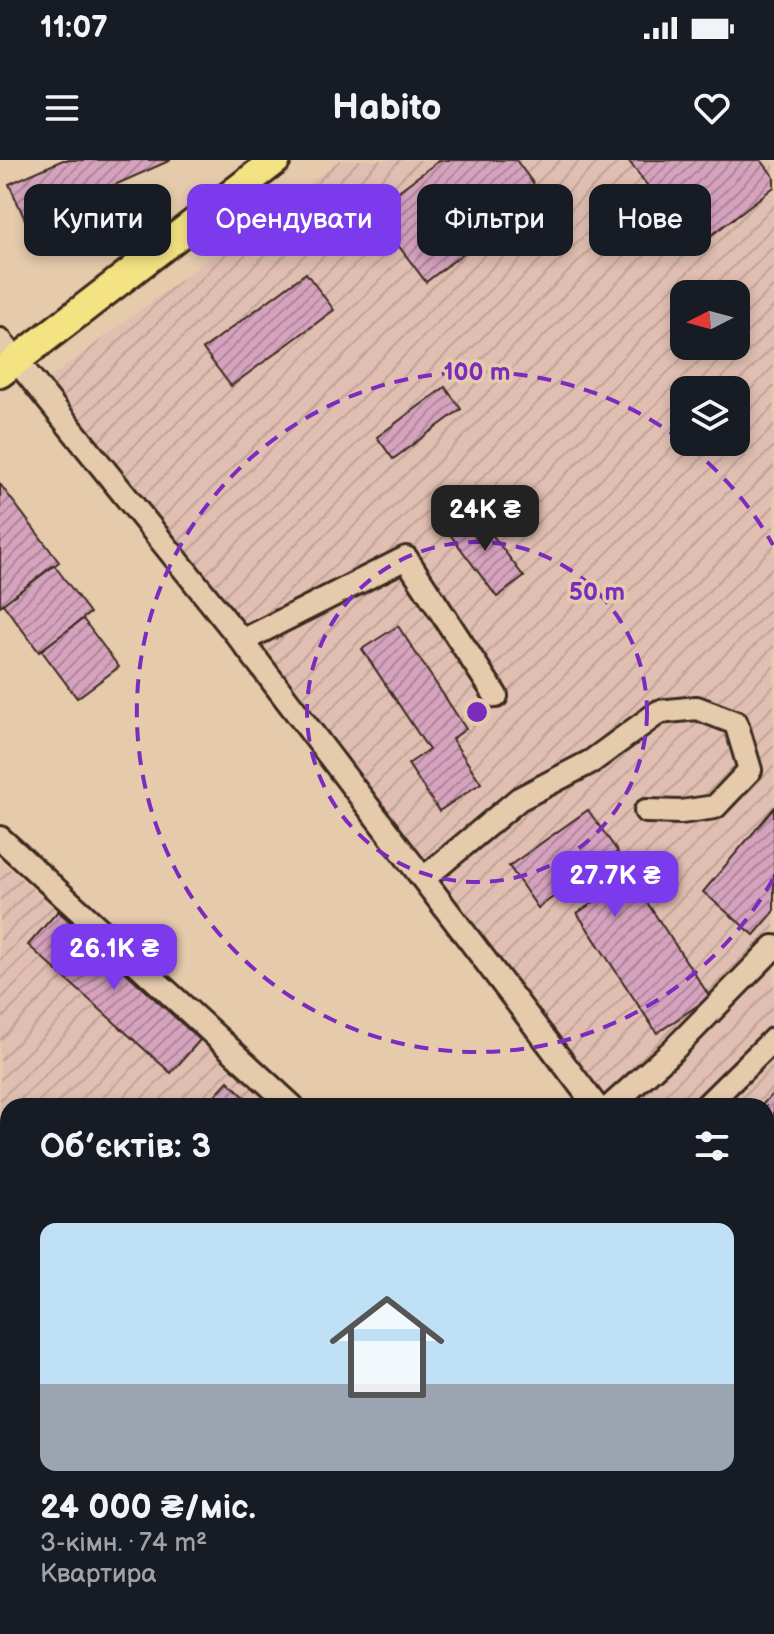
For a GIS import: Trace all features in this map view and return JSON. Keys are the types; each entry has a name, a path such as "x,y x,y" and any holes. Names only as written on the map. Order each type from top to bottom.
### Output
{"main road":[{"path":"5,358 276,160"}],"street":[{"path":"5,358 242,641 590,1098"},
{"path":"242,641 406,558 496,696"},
{"path":"423,879 519,799 592,761 659,712 697,708 736,723 750,770 715,807 681,812 646,811"},
{"path":"0,838 283,1098"},
{"path":"620,1098 672,1051 774,947"},
{"path":"714,1098 774,1039"}],"shaded area":[{"path":"340,160 774,160 774,1098 571,1098 46,381 212,256 401,256 401,184 308,184"},
{"path":"0,860 268,1098 0,1098"}],"building":[{"path":"63,160 171,160 117,184 24,184 24,217 9,184"},
{"path":"440,160 516,160 534,184 417,184 417,256 460,256 426,282 401,249 401,189"},
{"path":"628,160 761,160 774,177 774,187 711,236 711,184 646,184"},
{"path":"306,273 334,310 231,386 203,349"},
{"path":"445,387 461,409 393,459 377,437"},
{"path":"0,484 59,562 0,606"},
{"path":"473,509 524,577 497,597 446,529"},
{"path":"54,565 90,613 39,652 3,604"},
{"path":"83,619 119,667 77,698 41,650"},
{"path":"398,626 466,729 452,739 481,783 439,811 408,764 429,750 362,649"},
{"path":"774,808 774,912 754,935 703,892"},
{"path":"588,810 618,852 602,863 617,886 630,877 710,997 657,1033 577,913 594,902 578,879 538,908 509,866"},
{"path":"58,911 200,1040 171,1073 28,945"},
{"path":"228,1081 246,1098 212,1098"}]}
